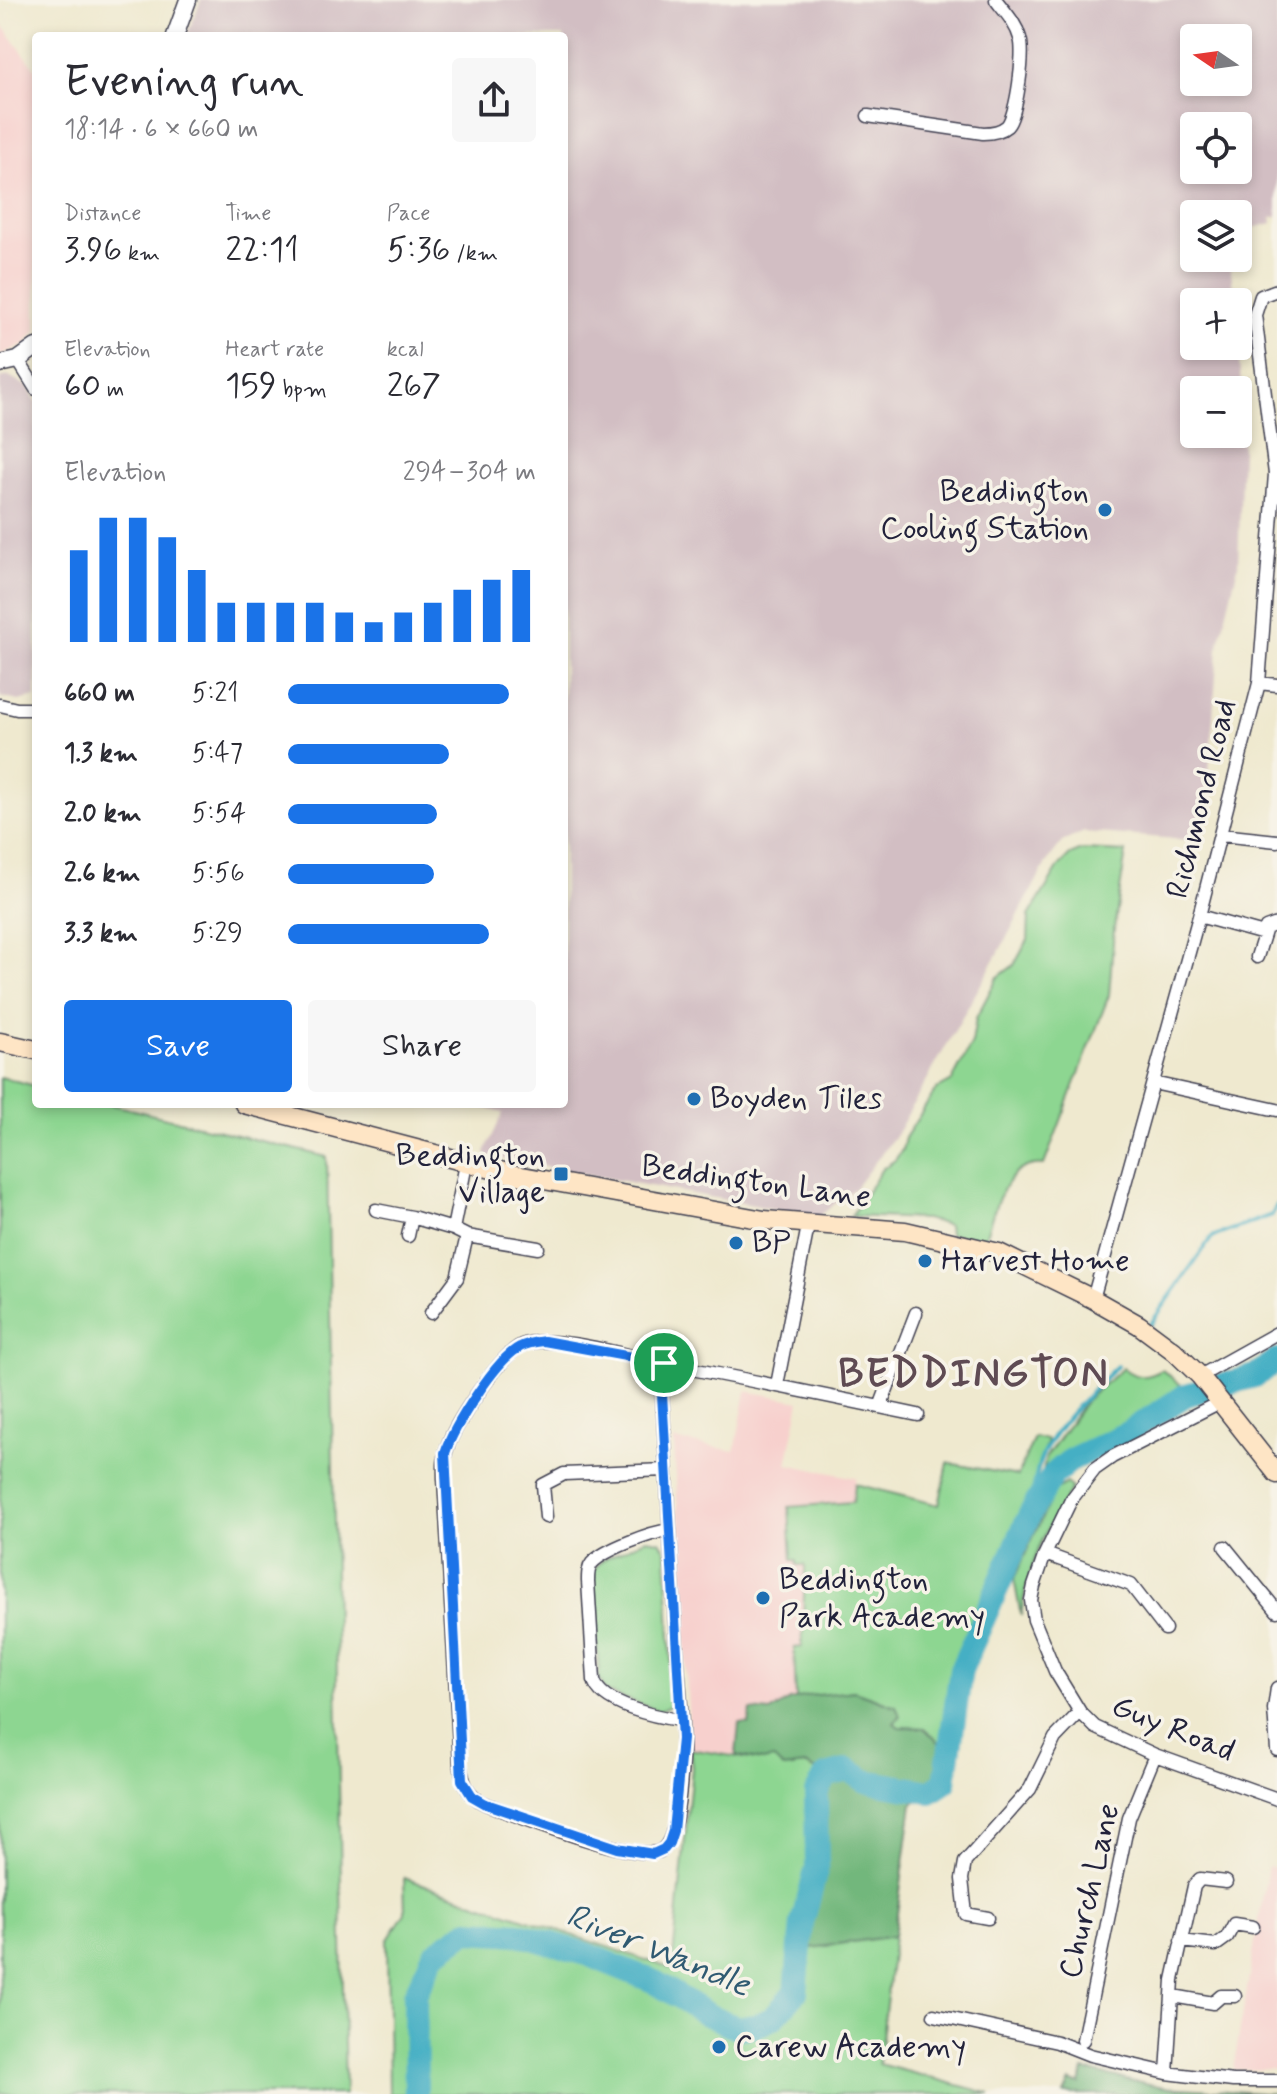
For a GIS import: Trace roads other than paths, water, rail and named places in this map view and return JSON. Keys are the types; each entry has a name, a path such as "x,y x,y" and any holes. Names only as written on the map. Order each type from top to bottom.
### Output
{"main road":[{"path":"0,1042 32,1049"},
{"name":"Beddington Lane","path":"259,1108 466,1164 709,1211 808,1226 905,1231 979,1247 1014,1259 1093,1299 1158,1338 1200,1376 1277,1474"}],"street":[{"path":"176,32 188,0"},
{"path":"868,116 983,133 994,133 1004,128 1012,118 1022,45 1014,23 996,0"},
{"name":"Richmond Road","path":"1093,1299 1221,835 1259,683 1273,574 1275,474 1270,374 1255,315 1258,300 1265,293 1277,290"},
{"path":"0,364 18,360 32,350"},
{"path":"18,360 32,383"},
{"path":"1259,683 1277,685"},
{"path":"0,705 32,709"},
{"path":"1221,835 1277,841"},
{"path":"1199,916 1264,934"},
{"path":"1257,957 1266,928 1277,924"},
{"path":"1153,1083 1277,1110"},
{"path":"453,1229 466,1164"},
{"path":"376,1210 412,1217 467,1236 538,1248"},
{"path":"408,1236 412,1217"},
{"path":"777,1385 808,1226"},
{"path":"431,1313 457,1278 467,1236"},
{"path":"880,1407 916,1313"},
{"path":"1200,1376 1277,1333"},
{"path":"664,1363 662,1394 682,1761 673,1831 664,1849 653,1854 603,1844 477,1801 466,1789 460,1764 445,1453 452,1435 500,1363 521,1346 544,1341 561,1343 664,1363 777,1385 918,1415"},
{"name":"Guy Road","path":"1220,1402 1100,1464 1071,1500 1045,1554 1031,1600 1034,1620 1055,1671 1080,1712 1104,1733 1277,1799"},
{"path":"546,1517 543,1485 564,1474 666,1470"},
{"path":"670,1530 645,1535 595,1560 589,1568 588,1581 594,1680 598,1690 608,1699 657,1716 680,1720"},
{"path":"1225,1547 1277,1611"},
{"path":"1045,1554 1131,1585 1165,1629"},
{"path":"1277,1688 1274,1709 1277,1750"},
{"path":"988,1918 966,1914 962,1879 965,1862 1030,1789 1055,1738 1080,1712"},
{"name":"Church Lane","path":"1080,2045 1129,1818 1155,1755"},
{"path":"1167,2073 1181,1941 1197,1881 1226,1882"},
{"path":"1181,1941 1216,1945 1227,1937 1234,1924 1253,1927"},
{"path":"1173,1996 1213,2003 1221,1996 1235,1996"},
{"path":"934,2015 1080,2045 1167,2073 1233,2081 1277,2081"}],"waterway":[{"name":"River Wandle","path":"1150,1325 1212,1237 1272,1215 1277,1205"},
{"name":"River Wandle","path":"416,2094 415,1995 434,1954 467,1931 519,1934 586,1954 655,1982 708,2015 739,2028 756,2026 773,2018 796,1992 802,1923 817,1867 816,1793 826,1776 848,1770 866,1781 930,1792 945,1782 961,1670 1030,1514 1053,1475 1072,1459 1127,1433 1186,1395 1255,1376 1277,1360"},
{"name":"River Wandle","path":"1030,1514 1038,1466 1050,1441 1077,1407 1117,1366"}],"place":[{"name":"Beddington Cooling Station","path":"1105,510"},
{"name":"Boyden Tiles","path":"694,1099"},
{"name":"Beddington Village","path":"561,1174"},
{"name":"BP","path":"736,1243"},
{"name":"Harvest Home","path":"925,1261"},
{"name":"Beddington Park Academy","path":"763,1598"},
{"name":"Carew Academy","path":"719,2047"}],"district":[{"name":"BEDDINGTON","path":"974,1375"}]}
